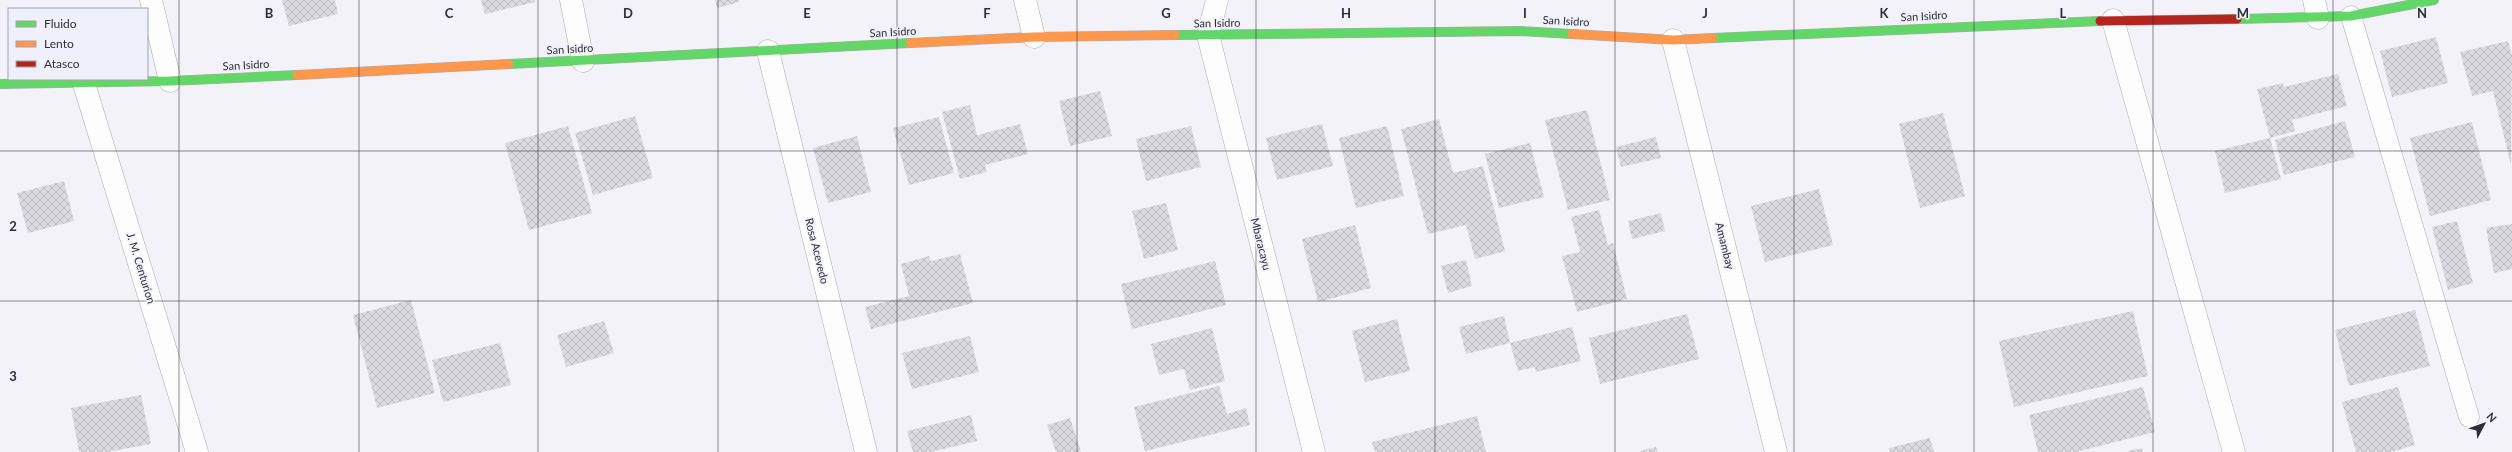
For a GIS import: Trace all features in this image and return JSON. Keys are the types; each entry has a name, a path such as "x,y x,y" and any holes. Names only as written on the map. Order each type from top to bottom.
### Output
{"street":[{"path":"151,0 170,81"},
{"path":"572,0 583,61"},
{"path":"1026,0 1034,37"},
{"path":"1208,35 1217,0"},
{"name":"San Isidro","path":"0,84 84,84 170,81 1034,37 1521,31 1673,40 2113,20 2316,9 2351,16 2434,0"},
{"path":"2113,20 2234,452"},
{"name":"Mbaracayu","path":"1208,35 1314,452"},
{"name":"Amambay","path":"1673,40 1776,452"},
{"name":"Rosa Acevedo","path":"768,51 866,452"},
{"name":"J. M. Centurion","path":"84,84 197,452"}],"lane":[{"path":"2351,16 2469,417"}],"building":[{"path":"282,0 335,0 338,14 289,26"},
{"path":"481,0 535,0 535,2 485,14"},
{"path":"715,0 739,0 739,2 717,8"},
{"path":"2436,37 2448,83 2392,97 2380,51"},
{"path":"2508,41 2512,55 2511,165 2493,91 2472,96 2460,52"},
{"path":"2338,74 2347,106 2292,120 2295,131 2270,138 2257,89 2283,83 2284,87"},
{"path":"1100,91 1112,136 1070,146 1059,101"},
{"path":"970,105 977,135 1020,124 1028,154 985,165 987,172 960,179 942,112"},
{"path":"1587,110 1610,200 1568,210 1545,120"},
{"path":"1943,113 1965,196 1920,208 1899,124"},
{"path":"635,116 653,178 593,195 575,133"},
{"path":"939,117 954,173 909,185 893,128"},
{"path":"1439,119 1453,173 1483,166 1505,251 1475,259 1466,225 1428,234 1401,129"},
{"path":"2345,121 2355,157 2284,175 2275,140"},
{"path":"2472,122 2491,200 2430,216 2410,138"},
{"path":"1322,124 1333,166 1277,180 1266,138"},
{"path":"568,126 592,213 529,230 505,143"},
{"path":"1191,126 1201,167 1146,181 1136,139"},
{"path":"1387,126 1404,196 1356,208 1339,138"},
{"path":"857,136 871,192 828,203 813,148"},
{"path":"1656,137 1661,158 1621,167 1616,147"},
{"path":"2270,138 2281,179 2225,193 2215,151"},
{"path":"1530,143 1544,197 1499,208 1485,154"},
{"path":"64,181 74,221 28,233 17,193"},
{"path":"1819,189 1833,245 1765,262 1751,206"},
{"path":"1166,203 1178,250 1144,259 1132,211"},
{"path":"1599,210 1608,245 1613,243 1627,299 1577,312 1562,256 1580,252 1571,217"},
{"path":"1661,213 1665,231 1632,239 1628,221"},
{"path":"2457,221 2473,283 2448,290 2432,227"},
{"path":"2512,224 2512,269 2494,273 2486,228"},
{"path":"1355,225 1371,288 1318,302 1302,239"},
{"path":"960,254 973,303 871,329 865,307 909,296 901,264 929,256 931,261"},
{"path":"1466,260 1472,286 1448,293 1441,266"},
{"path":"1215,261 1226,305 1132,329 1121,284"},
{"path":"411,300 435,393 377,408 353,315"},
{"path":"2415,310 2430,366 2349,386 2335,330"},
{"path":"2133,311 2148,376 2014,407 1999,341"},
{"path":"1687,314 1699,359 1600,384 1589,338"},
{"path":"1504,316 1510,343 1466,354 1459,327"},
{"path":"1397,319 1410,371 1365,382 1352,331"},
{"path":"604,321 614,353 566,367 557,335"},
{"path":"1572,327 1581,361 1536,372 1535,367 1518,371 1510,343"},
{"path":"1212,328 1225,381 1190,390 1184,369 1159,375 1151,344"},
{"path":"970,336 979,372 912,389 902,353"},
{"path":"500,343 511,385 443,402 432,360"},
{"path":"1219,386 1227,414 1246,408 1250,425 1145,451 1134,407"},
{"path":"2143,387 2155,432 2076,452 2038,452 2029,415"},
{"path":"2398,387 2415,445 2391,452 2356,452 2342,402"},
{"path":"141,395 151,444 107,452 79,452 71,408"},
{"path":"971,415 977,441 931,452 913,452 907,431"},
{"path":"1477,416 1486,452 1375,452 1372,442"},
{"path":"1070,418 1081,452 1056,452 1047,425"},
{"path":"1930,438 1934,452 1890,452 1889,448"},
{"path":"1656,447 1658,452 1640,452 1640,451"},
{"path":"2142,448 2143,452 2128,452 2128,451"}],"traffic: fast":[{"path":"2237,19 2351,16 2434,0"},
{"path":"1713,38 2100,21"},
{"path":"1175,35 1521,31 1572,34"},
{"path":"509,64 910,43"},
{"path":"0,84 170,81 297,75"}],"traffic: slow":[{"path":"1572,34 1673,40 1713,38"},
{"path":"910,43 1034,37 1175,35"},
{"path":"297,75 509,64"}],"traffic: jam":[{"path":"2100,21 2237,19"}]}
